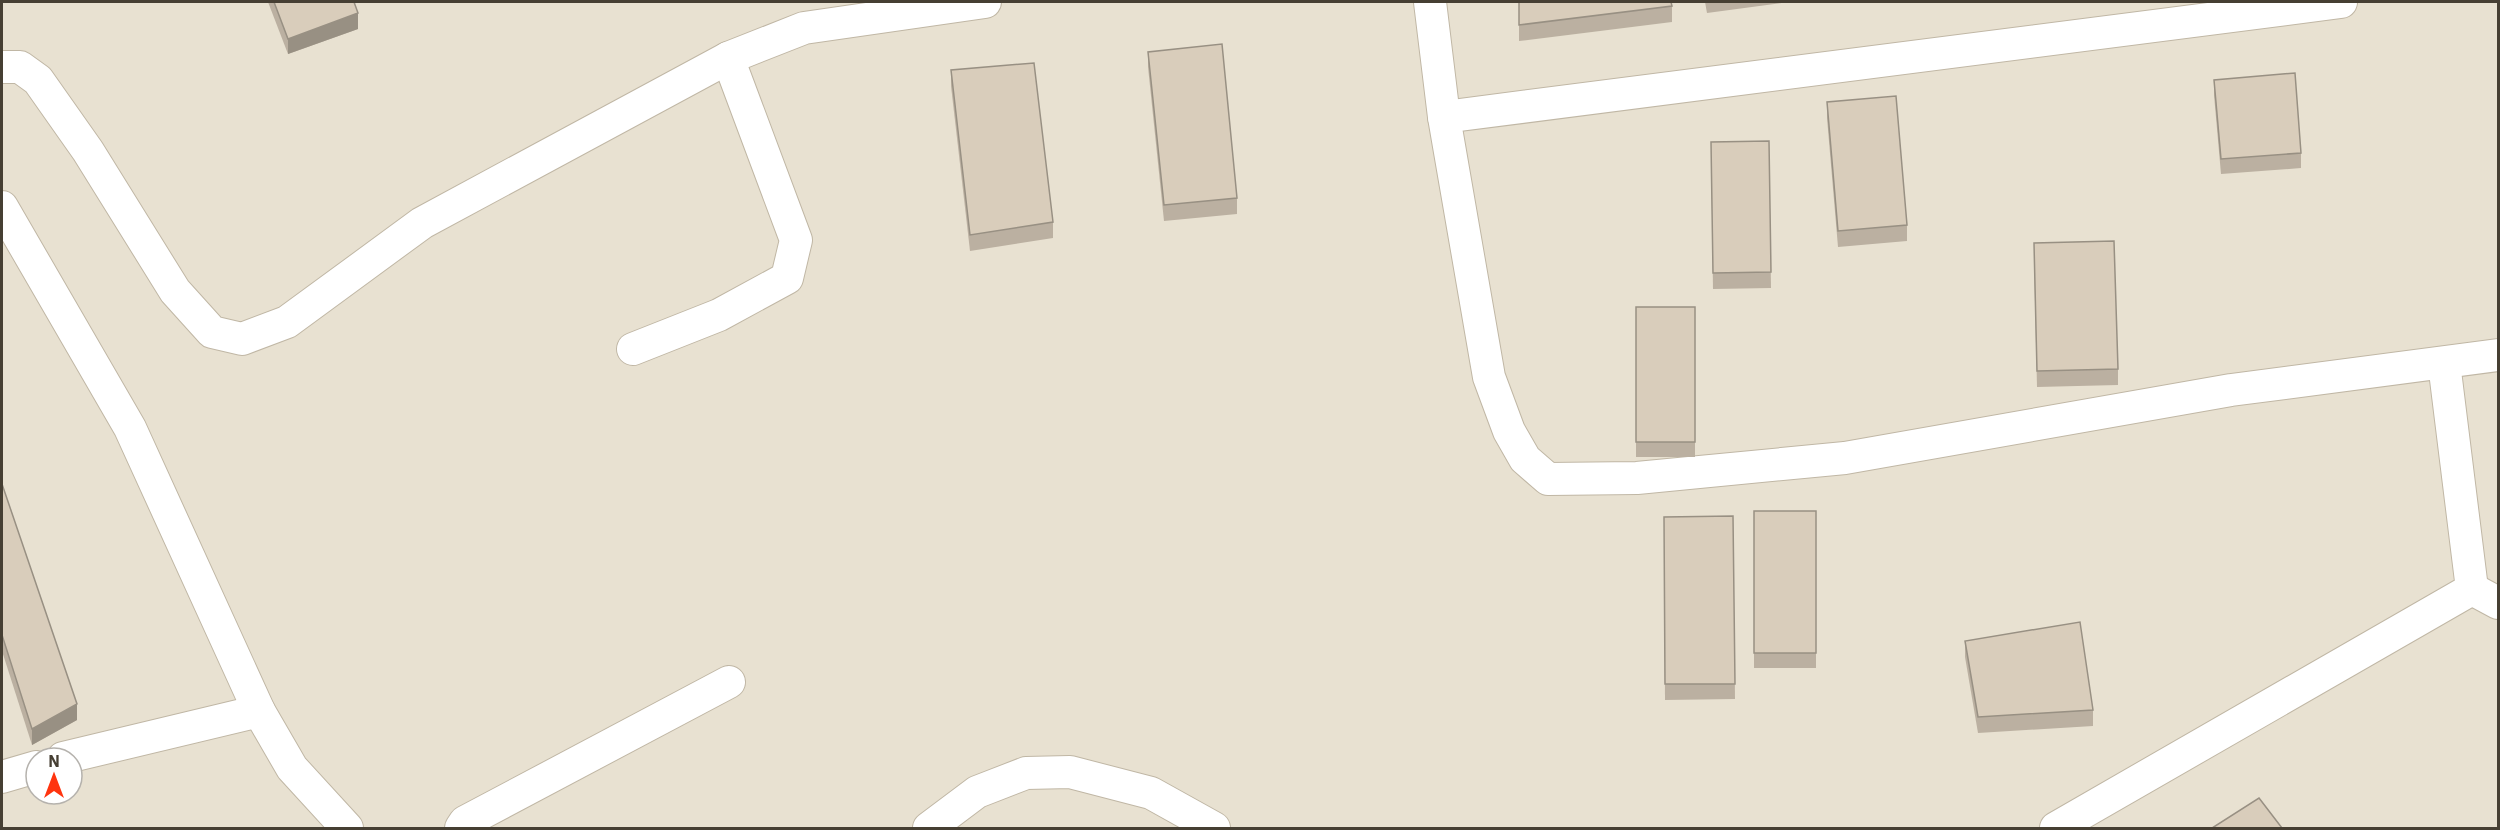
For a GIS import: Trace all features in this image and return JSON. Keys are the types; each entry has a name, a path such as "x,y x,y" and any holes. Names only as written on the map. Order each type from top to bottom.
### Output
{"street":[{"path":"2,67 20,67 38,81 88,151 174,291 212,332 242,339 287,322 422,223 728,58 804,28 985,2"},
{"path":"1429,2 1444,117 1489,376 1509,431 1525,459 1548,479 1637,478 1845,458 2231,390 2499,355"},
{"path":"1444,117 2341,2"},
{"path":"633,349 719,315 787,278 796,240 728,58"},
{"path":"2,207 130,428 259,711 292,768 347,828"},
{"path":"2056,828 2485,596 2444,363"},
{"path":"461,828 465,822 729,682"},
{"path":"84,753 259,711"},
{"path":"2,777 24,770"},
{"path":"929,828 977,792 987,788 1026,773 1070,772 1150,793 1214,828"}],"shaded area":[{"path":"2,2 2498,2 2498,828 2,828"}],"building":[{"path":"274,2 354,2 358,13 288,39"},
{"path":"1519,2 1671,2 1672,6 1519,25"},
{"path":"1222,44 1237,198 1164,205 1148,52"},
{"path":"1034,63 1053,222 970,235 951,70"},
{"path":"2295,73 2301,153 2221,159 2214,80"},
{"path":"1896,96 1907,225 1838,231 1827,102"},
{"path":"1769,141 1771,272 1713,273 1711,142"},
{"path":"2114,241 2118,369 2037,371 2034,243"},
{"path":"1636,307 1695,307 1695,442 1636,442"},
{"path":"2,484 77,704 32,729 2,635"},
{"path":"1754,511 1816,511 1816,653 1754,653"},
{"path":"1733,516 1735,684 1665,684 1664,517"},
{"path":"2080,622 2093,710 1978,717 1965,641"},
{"path":"2259,798 2282,828 2212,828"}]}
